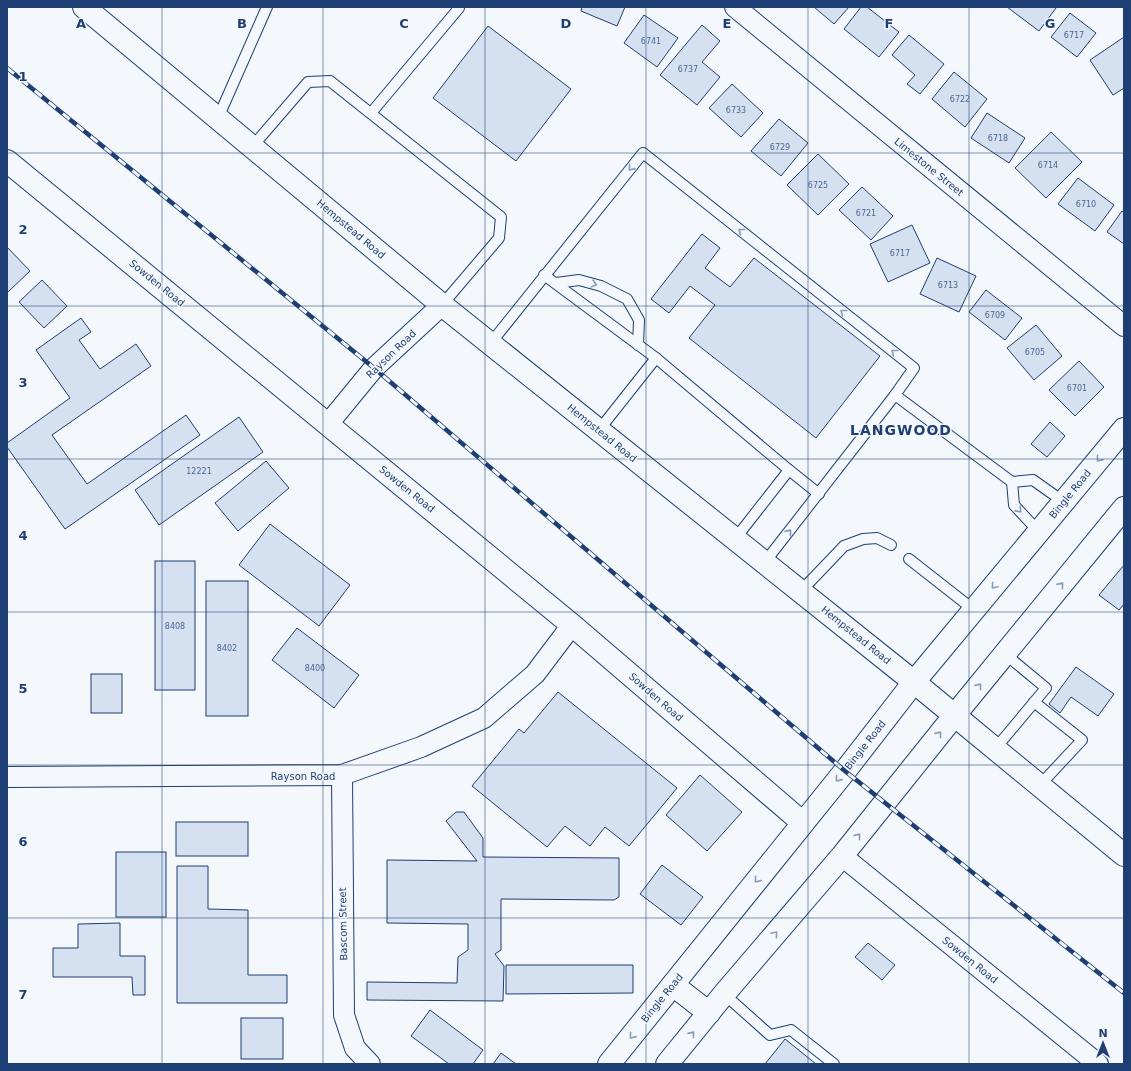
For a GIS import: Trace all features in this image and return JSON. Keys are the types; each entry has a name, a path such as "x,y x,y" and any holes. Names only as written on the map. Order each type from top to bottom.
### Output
{"main road":[{"name":"Hempstead Road","path":"84,7 442,306 765,562 914,682 1124,855"},
{"name":"Sowden Road","path":"10,168 328,424 572,625 803,823"},
{"name":"Bingle Road","path":"609,1064 803,823 914,682 1124,429"},
{"path":"667,1064 724,994 842,856 1124,508"},
{"path":"673,985 709,1013"}],"street":[{"name":"Limestone Street","path":"735,7 1124,326"},
{"name":"Rayson Road","path":"328,424 374,368 442,306"},
{"name":"Rayson Road","path":"7,777 342,775 421,747 484,718 535,674 572,625"},
{"name":"Bascom Street","path":"342,775 344,1015 355,1048 370,1064"},
{"name":"Sowden Road","path":"842,856 1090,1061"}],"lane":[{"path":"218,118 267,7"},
{"path":"371,113 459,8"},
{"path":"252,147 308,82 330,81 500,217 499,238 442,306"},
{"path":"490,344 643,153 914,368 819,494 765,562"},
{"path":"544,275 656,358 819,494"},
{"path":"556,283 579,280 601,286 627,299 639,320 638,345"},
{"path":"599,430 656,358"},
{"path":"895,395 1012,482 1033,480 1064,502"},
{"path":"735,539 789,470"},
{"path":"1012,482 1014,505 1039,532"},
{"path":"801,591 844,546 863,539 877,538 891,545"},
{"path":"909,559 974,610"},
{"path":"995,749 1046,688 1005,654"},
{"path":"1034,702 1082,740 1040,786"},
{"path":"724,994 770,1035 791,1030 834,1064"}],"building":[{"path":"582,7 625,7 617,26 581,11"},
{"path":"814,7 849,7 834,24"},
{"path":"861,7 867,7 899,32 879,57 844,29"},
{"path":"1007,7 1056,7 1056,8 1039,31"},
{"path":"1070,13 1096,33 1077,57 1051,37"},
{"path":"644,15 678,38 657,67 624,43"},
{"path":"702,25 720,41 702,62 720,77 697,105 660,75"},
{"path":"488,26 571,89 516,161 433,98"},
{"path":"909,35 944,64 920,94 907,84 915,75 892,55"},
{"path":"1124,37 1124,88 1113,95 1090,60"},
{"path":"954,72 987,99 965,127 932,99"},
{"path":"732,84 763,113 741,137 709,108"},
{"path":"987,113 1025,138 1009,163 971,138"},
{"path":"779,119 808,143 781,176 751,151"},
{"path":"1051,132 1082,162 1046,198 1015,168"},
{"path":"818,154 849,184 818,215 787,185"},
{"path":"1078,178 1114,205 1095,231 1058,204"},
{"path":"862,187 893,216 871,240 839,210"},
{"path":"1122,211 1124,213 1124,244 1107,232"},
{"path":"912,225 930,263 888,282 870,244"},
{"path":"702,234 720,248 705,268 730,287 754,258 880,356 816,438 689,338 715,305 690,286 669,313 651,299"},
{"path":"7,247 30,271 7,293"},
{"path":"937,258 976,276 959,312 920,294"},
{"path":"42,280 67,306 44,328 19,302"},
{"path":"986,290 1022,318 1005,340 969,312"},
{"path":"81,318 91,332 79,340 100,369 136,344 151,366 52,435 87,484 186,415 200,435 65,529 7,447 7,443 70,398 36,350"},
{"path":"1036,325 1062,356 1034,380 1007,348"},
{"path":"1079,361 1104,387 1075,416 1049,390"},
{"path":"239,417 263,452 159,525 135,490"},
{"path":"1050,422 1065,436 1047,457 1031,444"},
{"path":"266,461 289,488 238,531 215,503"},
{"path":"270,524 350,585 319,626 239,565"},
{"path":"155,561 195,561 195,690 155,690"},
{"path":"1124,565 1124,604 1119,610 1099,595"},
{"path":"206,581 248,581 248,716 206,716"},
{"path":"297,628 359,675 334,708 272,660"},
{"path":"1076,667 1114,694 1098,716 1071,697 1060,713 1049,704"},
{"path":"91,674 122,674 122,713 91,713"},
{"path":"558,692 677,788 629,846 605,827 590,846 565,826 547,847 472,786 519,729 524,733"},
{"path":"700,775 742,812 707,851 666,815"},
{"path":"456,812 464,812 483,838 483,857 619,858 619,897 614,900 501,899 501,950 495,954 504,966 503,1001 367,1000 367,982 457,983 458,957 468,950 468,924 387,923 387,860 477,861 446,821"},
{"path":"176,822 248,822 248,856 176,856"},
{"path":"116,852 166,852 166,917 116,917"},
{"path":"662,865 703,897 681,925 640,894"},
{"path":"177,866 208,866 208,909 248,910 248,975 287,975 287,1003 177,1003"},
{"path":"120,923 120,956 145,956 145,995 133,995 132,977 53,977 53,948 78,948 78,924"},
{"path":"868,943 895,965 882,980 855,957"},
{"path":"506,965 633,965 633,993 506,994"},
{"path":"430,1010 483,1050 473,1064 449,1064 411,1036"},
{"path":"241,1018 283,1018 283,1059 241,1059"},
{"path":"785,1039 816,1064 765,1064"},
{"path":"501,1053 516,1064 493,1064"}],"railway":[{"path":"7,68 374,368 845,771 1124,993"}],"district":[{"name":"LANGWOOD","path":"901,430"}]}
